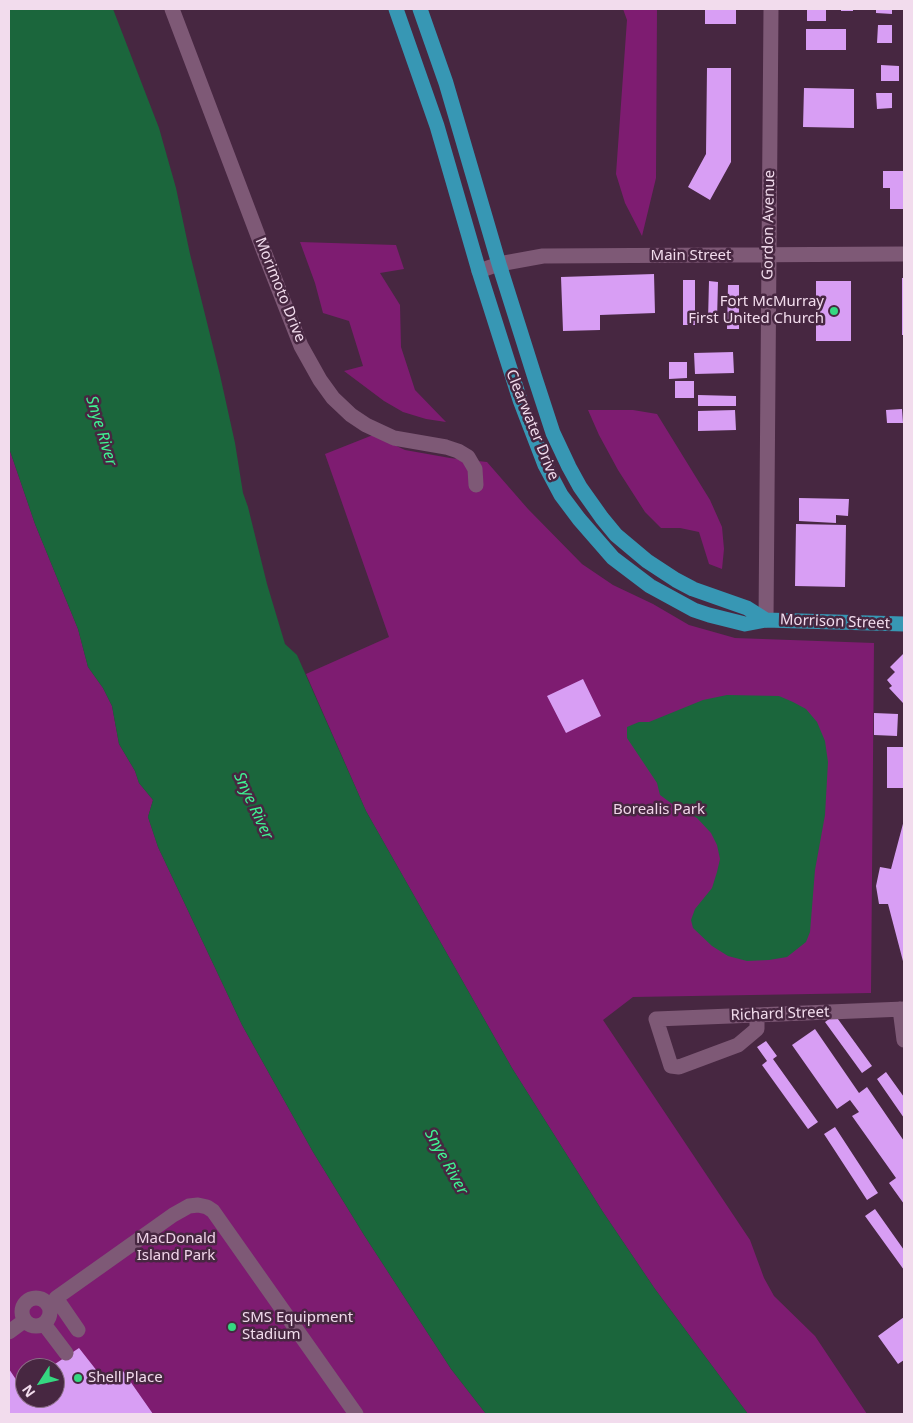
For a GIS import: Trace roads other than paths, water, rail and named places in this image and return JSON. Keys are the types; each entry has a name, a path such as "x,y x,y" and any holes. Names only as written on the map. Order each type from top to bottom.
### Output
{"main road":[{"name":"Clearwater Drive","path":"396,9 437,126 508,364 539,451 561,495 613,558 663,594 694,610 723,619 744,624 766,620"},
{"name":"Clearwater Drive","path":"420,9 446,83 499,264 557,441 568,467 596,511 616,535 662,572 692,589 747,608 766,620"},
{"name":"Morrison Street","path":"766,620 904,624"}],"street":[{"name":"Morimoto Drive","path":"172,9 298,337 320,380 333,398 351,415 366,425 394,438 458,450 468,457 475,469 476,484"},
{"name":"Gordon Avenue","path":"766,620 771,9"},
{"name":"Main Street","path":"479,271 499,264 543,256 904,254"},
{"name":"Richard Street","path":"757,1016 757,1028 738,1045 678,1067 671,1066 656,1019 902,1009"},
{"path":"902,1009 904,1040"},
{"path":"78,1330 52,1301 38,1298 28,1300 22,1308 21,1312 24,1321 34,1326 44,1324 50,1315 52,1301 173,1215 189,1206 207,1207 213,1211 356,1414"},
{"path":"9,1332 24,1321"},
{"path":"44,1324 66,1353"}],"water":[{"name":"Snye River","path":"9,9 113,9 159,128 176,188 235,443 243,493 285,644 297,655 366,811 512,1068 603,1212 655,1289 748,1414 486,1414 451,1369 364,1235 313,1152 242,1025 158,847 148,817 153,800 139,783 135,771 119,744 112,706 103,688 88,667 78,629 35,524 9,448"},
{"path":"727,695 779,696 793,702 806,709 817,722 825,741 828,762 825,815 815,870 810,932 806,942 787,957 747,961 728,956 712,946 693,928 691,920 695,909 712,888 717,872 720,859 717,845 711,833 697,818 660,795 657,783 627,738 627,727 639,722 649,722 703,700"}],"place":[{"name":"Fort McMurray First United Church","path":"834,311"},
{"name":"SMS Equipment Stadium","path":"232,1327"},
{"name":"Shell Place","path":"78,1378"}],"park label":[{"name":"Borealis Park","path":"659,810"},
{"name":"MacDonald Island Park","path":"176,1248"}]}
